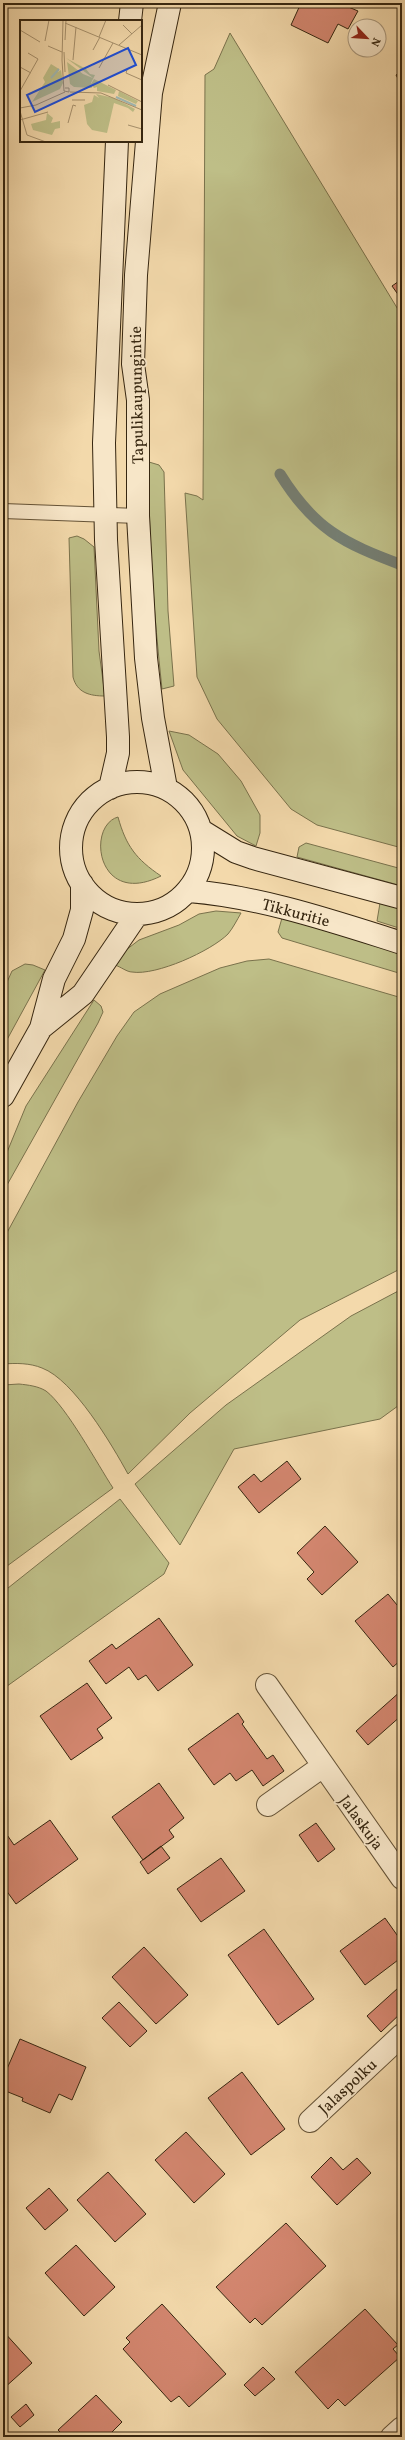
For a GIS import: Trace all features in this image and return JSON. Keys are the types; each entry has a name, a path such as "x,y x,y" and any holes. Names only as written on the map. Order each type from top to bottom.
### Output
{"main road":[{"path":"130,20 132,3"},
{"name":"Tapulikaupungintie","path":"166,788 153,718 146,658 138,516 138,400 133,364 136,275 150,92 170,3"},
{"name":"Tapulikaupungintie","path":"110,788 118,753 118,737 105,517 104,443 117,142"},
{"path":"126,784 150,784 166,788 186,804 202,831 204,850 201,867 188,891 157,913 136,916 105,905 82,884 75,873 69,851 73,827 91,800 110,788 126,784"},
{"path":"202,831 236,852 253,858 402,898"},
{"path":"3,1096 41,1028 54,978 74,939 82,910 82,884"},
{"name":"Tikkuritie","path":"188,891 233,895 285,908 402,943"},
{"path":"41,1028 84,994 111,950 136,916"},
{"name":"Jalaskuja","path":"267,1685 402,1878"},
{"path":"268,1805 323,1766"},
{"name":"Jalaspolku","path":"310,2121 402,2036"},
{"path":"392,2437 402,2428"}],"lane":[{"path":"3,511 105,517 138,516"}],"green space":[{"path":"230,33 402,316 402,848 317,825 291,809 217,719 197,677 185,493 197,496 203,500 205,75 214,69"},
{"path":"149,462 159,465 164,472 168,611 174,686 162,689 152,576 149,519"},
{"path":"77,536 84,539 94,547 99,651 105,696 89,694 81,690 73,677 69,538"},
{"path":"169,731 189,735 218,754 241,781 260,815 260,833 256,846 237,836 183,770"},
{"path":"118,817 121,827 133,851 145,864 161,876 139,883 123,882 111,874 104,862 101,848 102,835 108,823"},
{"path":"306,843 402,869 402,886 297,857 299,847"},
{"path":"380,903 402,909 402,929 377,921"},
{"path":"216,911 241,913 228,934 220,941 196,955 168,966 142,972 130,972 115,965 126,950 139,940 179,925 199,914"},
{"path":"282,918 402,953 402,974 282,938 278,932"},
{"path":"269,959 402,998 402,1268 300,1320 190,1413 128,1474 91,1415 67,1386 54,1375 37,1366 3,1364 3,1240 78,1102 117,1036 134,1012 160,994 220,968 247,961"},
{"path":"25,964 33,965 45,970 3,1047 3,991 12,971"},
{"path":"94,1000 101,1006 103,1012 98,1023 7,1185 3,1183 3,1162 26,1106"},
{"path":"402,1289 402,1403 380,1419 234,1449 180,1545 135,1484 226,1405 351,1316"},
{"path":"19,1384 40,1388 46,1391 54,1399 72,1422 113,1488 3,1569 3,1385"},
{"path":"120,1499 169,1563 164,1574 3,1689 3,1592"}],"building":[{"path":"301,3 347,3 346,6 358,11 354,18 347,18 347,28 338,24 328,43 291,25"},
{"path":"402,71 402,86 396,75"},
{"path":"402,279 402,300 392,286"},
{"path":"287,1461 301,1479 259,1513 238,1487 254,1474 261,1482"},
{"path":"325,1526 358,1562 322,1595 307,1579 314,1572 297,1553"},
{"path":"388,1594 402,1611 402,1659 393,1667 355,1621"},
{"path":"159,1618 193,1665 158,1691 146,1675 138,1680 129,1667 106,1684 89,1661 112,1644 116,1649"},
{"path":"87,1683 112,1718 97,1729 103,1738 71,1760 40,1716"},
{"path":"402,1690 402,1715 368,1745 356,1731"},
{"path":"238,1713 244,1722 242,1724 267,1759 273,1755 284,1771 263,1786 252,1770 236,1781 230,1773 214,1785 188,1749"},
{"path":"159,1783 184,1818 169,1830 174,1837 143,1860 112,1817"},
{"path":"50,1820 78,1859 16,1904 3,1886 3,1829 14,1845"},
{"path":"316,1823 335,1849 318,1862 299,1835"},
{"path":"161,1846 170,1858 148,1874 140,1862"},
{"path":"221,1858 245,1891 201,1922 177,1889"},
{"path":"385,1918 402,1942 402,1957 365,1985 340,1951"},
{"path":"264,1929 314,1999 278,2025 228,1955"},
{"path":"144,1947 188,1995 156,2024 112,1977"},
{"path":"398,1988 402,1993 402,2012 381,2032 367,2016"},
{"path":"119,2002 147,2031 130,2047 102,2018"},
{"path":"20,2039 86,2067 72,2100 59,2094 50,2113 22,2101 23,2098 3,2090 3,2078"},
{"path":"242,2072 285,2129 251,2155 208,2098"},
{"path":"186,2132 225,2174 194,2203 155,2160"},
{"path":"331,2157 343,2170 357,2158 371,2173 337,2205 311,2177"},
{"path":"108,2172 146,2214 115,2242 77,2200"},
{"path":"49,2188 68,2210 45,2230 26,2208"},
{"path":"286,2223 326,2266 262,2325 255,2318 250,2323 216,2287"},
{"path":"76,2245 115,2287 84,2316 45,2273"},
{"path":"162,2304 226,2374 189,2407 179,2396 171,2402 123,2349 130,2342 126,2338"},
{"path":"365,2309 398,2345 393,2349 400,2357 345,2406 338,2399 328,2409 295,2372"},
{"path":"3,2331 32,2363 3,2389"},
{"path":"263,2367 275,2379 255,2396 244,2385"},
{"path":"96,2395 122,2422 110,2434 112,2437 65,2437 58,2430"},
{"path":"26,2404 34,2415 20,2427 11,2417"}],"waterway":[{"path":"280,474 305,508 332,532 346,541 402,565"}]}
